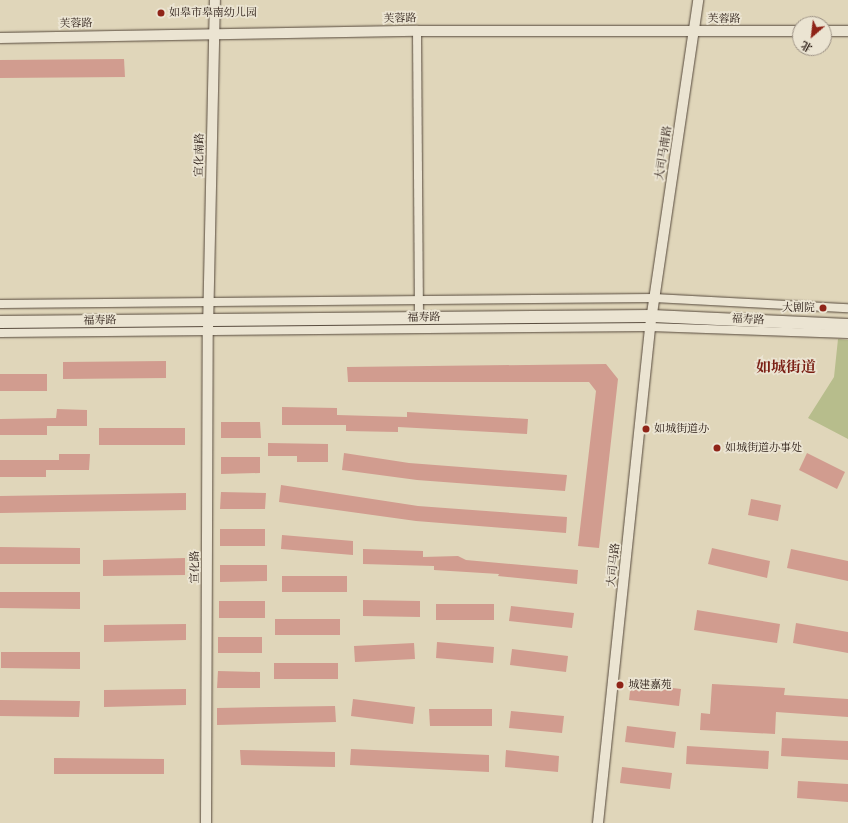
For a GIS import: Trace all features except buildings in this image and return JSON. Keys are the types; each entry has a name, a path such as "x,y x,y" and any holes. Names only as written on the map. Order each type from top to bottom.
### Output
{"main road":[{"name":"福寿路","path":"0,322 209,316 419,304 848,318"},
{"name":"福寿路","path":"0,314 209,316 652,312 848,325"}],"street":[{"name":"宣化南路","path":"209,316 215,0"},
{"name":"大司马南路","path":"652,312 698,0"},
{"name":"芙蓉路","path":"0,38 417,31 792,31"},
{"path":"417,31 419,304"},
{"path":"832,31 848,31"},
{"path":"0,304 209,316"},
{"path":"652,312 848,308"},
{"path":"652,312 848,334"},
{"name":"大司马路","path":"598,823 652,312"},
{"path":"0,333 209,316"},
{"name":"宣化路","path":"206,823 209,316"}],"green space":[{"path":"838,339 848,340 848,439 808,418 834,377"}],"place":[{"name":"如皋市皋南幼儿园","path":"161,13"},
{"name":"大剧院","path":"823,308"},
{"name":"如城街道办","path":"646,429"},
{"name":"如城街道办事处","path":"717,448"},
{"name":"城建嘉苑","path":"620,685"}],"district":[{"name":"如城街道","path":"786,368"}]}
